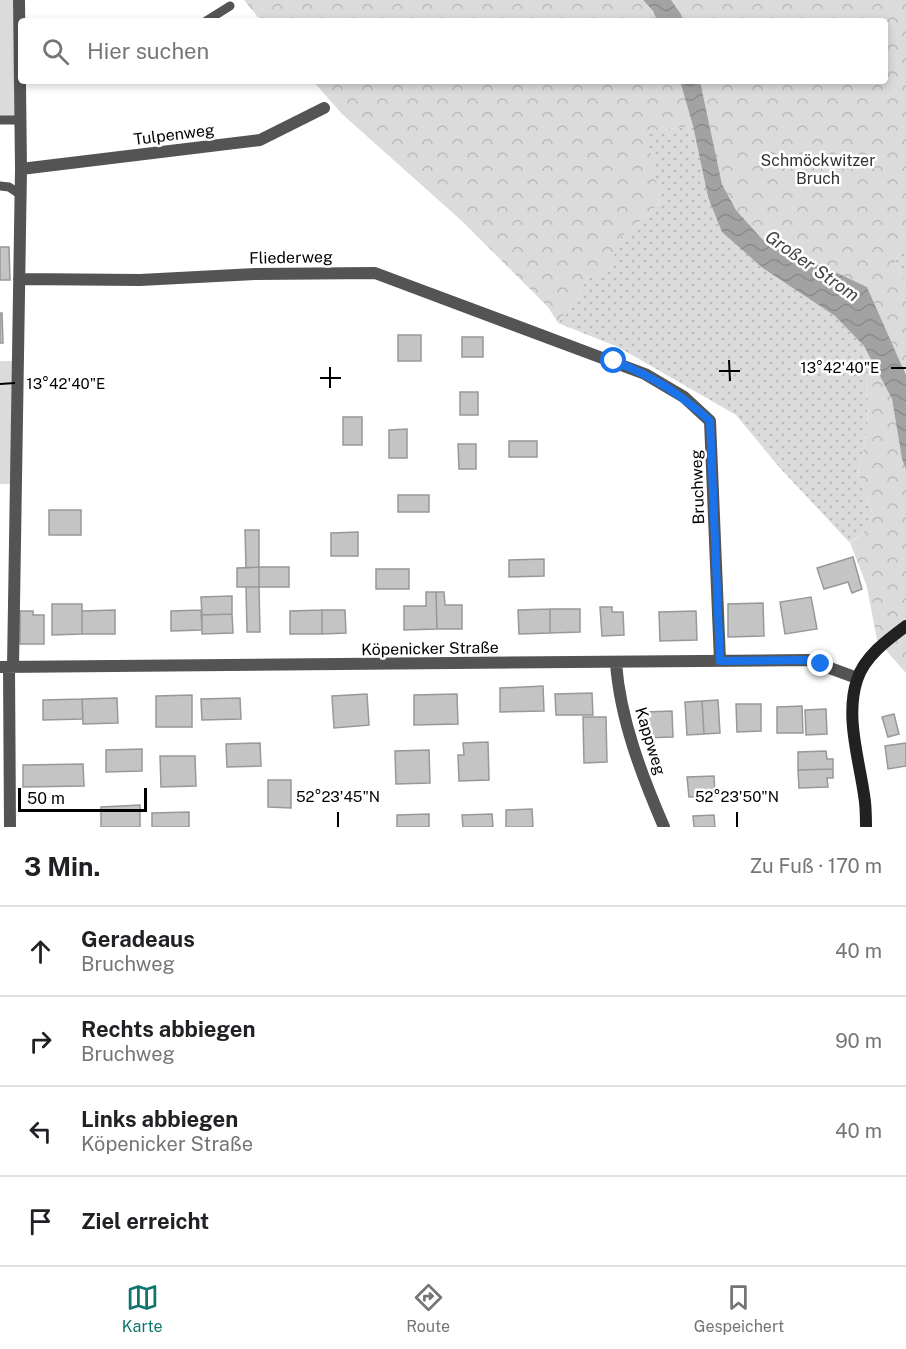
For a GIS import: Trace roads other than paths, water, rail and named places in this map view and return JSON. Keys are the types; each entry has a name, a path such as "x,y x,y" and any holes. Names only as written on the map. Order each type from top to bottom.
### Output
{"main road":[{"path":"866,827 865,797 852,707 857,678 871,656 906,626"}],"street":[{"path":"19,0 19,18"},
{"path":"10,827 7,667 21,195 20,84"},
{"name":"Tulpenweg","path":"21,169 260,140 324,108"},
{"name":"Fliederweg","path":"19,279 140,280 255,274 375,273 550,339"},
{"name":"Bruchweg","path":"550,339 645,374 684,397 710,421 720,661"},
{"name":"Köpenicker Straße","path":"7,667 808,660 857,678"},
{"name":"Kappweg","path":"616,663 626,718 641,768 664,827"}],"lane":[{"path":"211,18 230,6"},
{"path":"0,120 20,120"},
{"path":"0,186 9,187 21,195"}],"water":[{"path":"643,0 671,0 682,18 656,18"},
{"name":"Großer Strom","path":"681,84 701,84 722,184 736,210 762,239 795,258 827,268 867,287 906,375 906,470 892,399 864,346 835,316 764,269 722,232 708,197 693,126"}],"park label":[{"name":"Schmöckwitzer Bruch","path":"818,169"}]}
